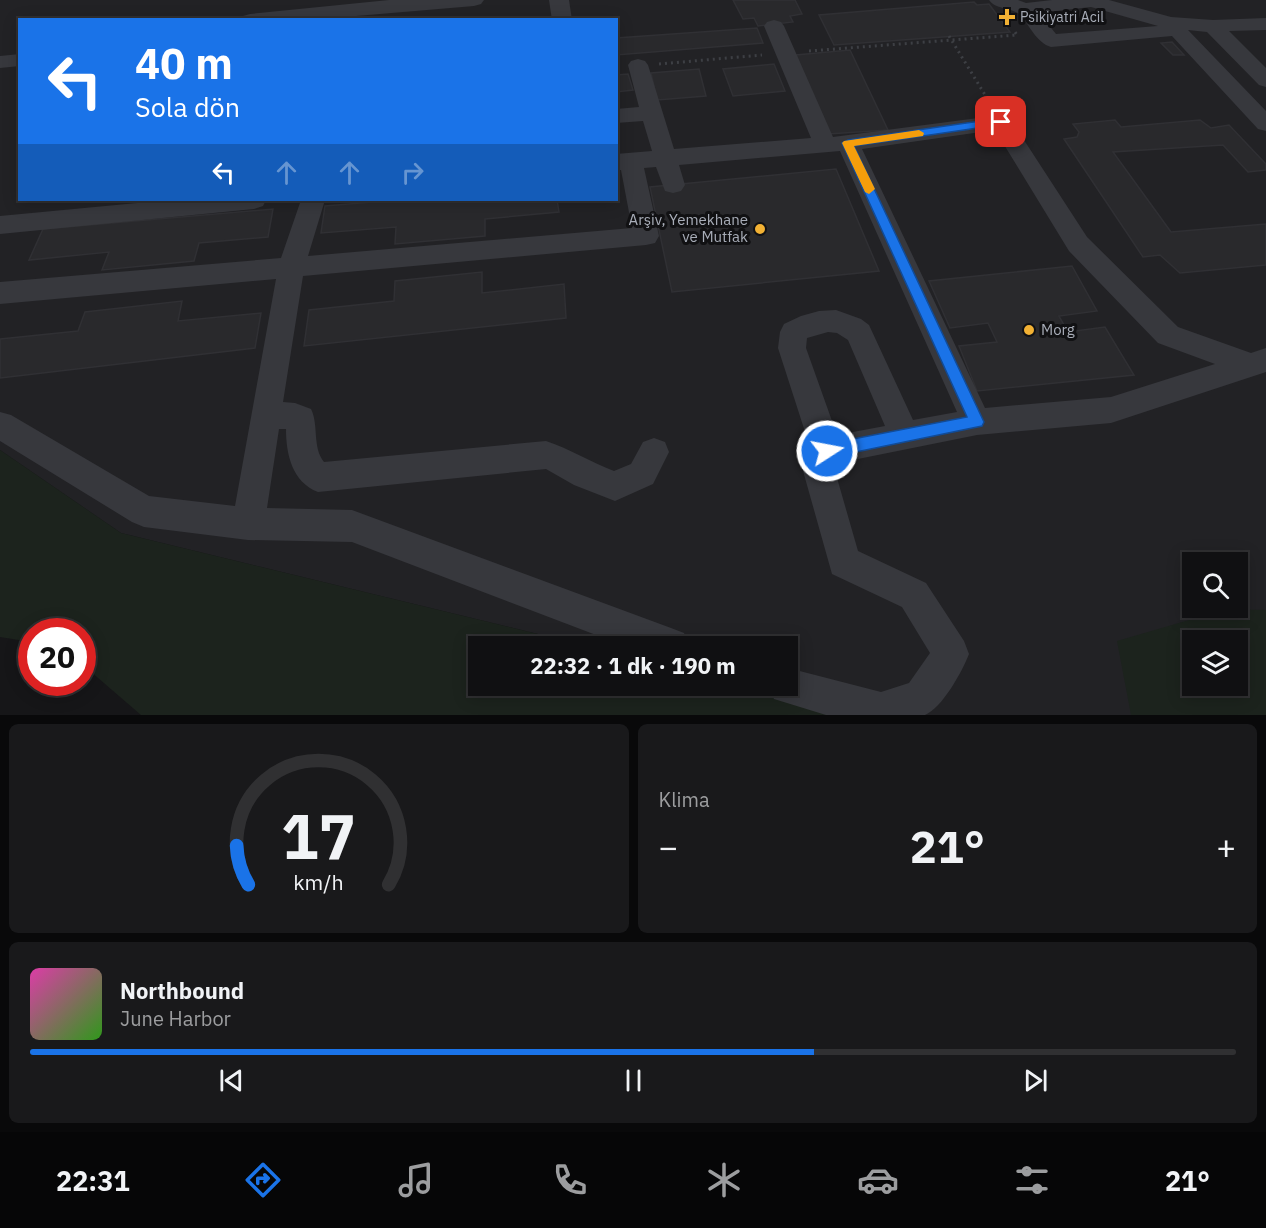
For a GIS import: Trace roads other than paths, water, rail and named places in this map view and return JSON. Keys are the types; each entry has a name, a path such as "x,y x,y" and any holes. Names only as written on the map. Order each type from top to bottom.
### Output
{"street":[{"path":"264,18 368,3 474,0"},
{"path":"559,0 562,18"},
{"path":"999,0 1030,16 1051,41 1174,26 1266,24"},
{"path":"1030,16 1090,0 1174,26 1266,124"},
{"path":"1030,16 1139,14"},
{"path":"774,26 977,422"},
{"path":"1213,26 1266,80"},
{"path":"0,62 18,60"},
{"path":"638,65 673,185"},
{"path":"618,116 652,113"},
{"path":"0,293 646,236 624,162 836,144 1001,122 1078,244 1168,334 1259,363"},
{"path":"0,225 244,201"},
{"path":"248,524 291,267 313,201"},
{"path":"827,451 792,348 794,332 809,324 822,321 834,320 851,326 859,333 905,436"},
{"path":"798,689 881,711 921,698 951,654 914,595 844,562 814,453 977,422 1111,410 1259,363"},
{"path":"266,415 300,418 303,457 308,468 318,477 546,455 561,460 585,475 615,486 642,474 654,452"},
{"path":"0,425 144,511 248,524 352,526 644,636"}],"place":[{"name":"Psikiyatri Acil","path":"1007,17"},
{"name":"Arşiv, Yemekhane ve Mutfak","path":"760,229"},
{"name":"Morg","path":"1029,330"}]}
